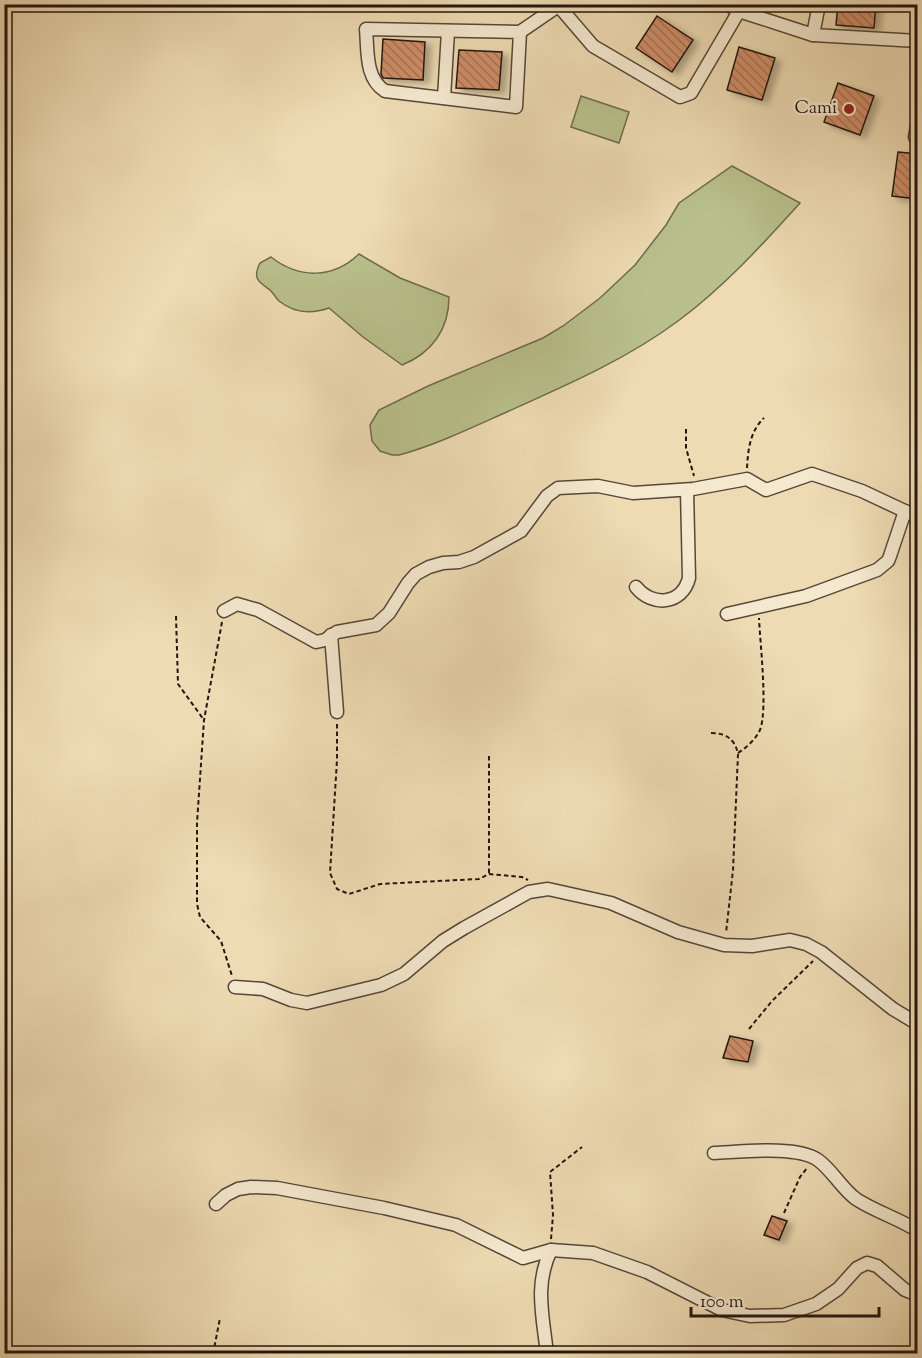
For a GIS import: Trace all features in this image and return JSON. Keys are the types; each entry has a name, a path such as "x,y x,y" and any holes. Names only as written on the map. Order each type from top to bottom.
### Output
{"street":[{"path":"726,4 739,11 813,35 918,41"},
{"path":"813,35 819,4"},
{"path":"520,32 516,107 385,91 370,75 366,29 520,32 557,5 593,46 680,97 691,93 739,11"},
{"path":"444,98 448,31"},
{"path":"918,121 915,137 918,137"},
{"path":"224,610 237,604 258,610 316,642 325,640 337,632 376,625 384,620 416,574 429,567 474,557 521,531 547,496 558,488 598,486 633,494 690,489 747,479 766,490 812,474 862,491 918,515"},
{"path":"636,587 648,598 664,601 678,595 687,585 690,489"},
{"path":"727,614 806,596 878,570 888,561 905,511"},
{"path":"331,635 337,712"},
{"path":"235,987 263,989 291,1000 307,1003 381,985 404,974 443,941 464,928 535,890 554,890 599,899 678,932 724,945 752,946 790,939 806,944 821,952 893,1009 918,1024"},
{"path":"714,1153 790,1151 804,1153 816,1158 830,1170 855,1198 918,1231"},
{"path":"216,1204 226,1195 238,1189 251,1187 277,1188 384,1208 456,1225 523,1258 551,1250 593,1253 647,1272 722,1310 750,1316 784,1315 816,1304 838,1289 857,1268 867,1263 877,1266 905,1290 918,1295"},
{"path":"547,1353 540,1281 551,1250"}],"path":[{"path":"747,479 748,455 753,432 764,418"},
{"path":"686,429 686,448 694,475 690,489"},
{"path":"738,754 751,744 760,729 763,713 759,606"},
{"path":"224,610 204,720 197,823 198,911 203,923 221,940 235,987"},
{"path":"176,616 178,684 204,720"},
{"path":"337,712 337,760 330,873 337,889 349,894 380,884 479,879 489,874 522,877 529,881 535,890"},
{"path":"711,733 729,737 734,742 738,754 733,870 724,945"},
{"path":"489,753 489,874"},
{"path":"749,1029 772,1000 821,952"},
{"path":"551,1250 553,1215 550,1172 582,1146"},
{"path":"784,1213 800,1177 808,1167 810,1160 816,1158"},
{"path":"213,1353 220,1318"}],"green space":[{"path":"581,96 629,112 619,143 571,127"},
{"path":"732,166 800,203 727,280 678,321 638,347 596,370 441,441 399,455 392,455 380,451 372,441 370,425 379,410 428,386 543,338 600,298 635,265 666,225 679,203"},
{"path":"359,254 400,278 449,297 446,319 437,338 422,354 402,365 363,337 329,308 310,312 291,308 279,301 258,280 257,276 260,263 271,257 293,269 316,273 338,268"}],"building":[{"path":"838,4 876,4 874,28 836,25"},
{"path":"657,16 693,40 672,72 636,48"},
{"path":"383,39 425,42 423,80 383,78 381,74"},
{"path":"739,47 775,58 762,100 727,90"},
{"path":"459,50 502,52 499,90 456,88"},
{"name":"Cami","path":"838,83 874,96 860,135 824,122"},
{"path":"898,152 918,154 918,199 892,196"},
{"path":"730,1036 753,1041 748,1062 723,1058"},
{"path":"772,1216 787,1221 779,1240 764,1235"}],"place":[{"name":"Cami","path":"849,109"}]}
